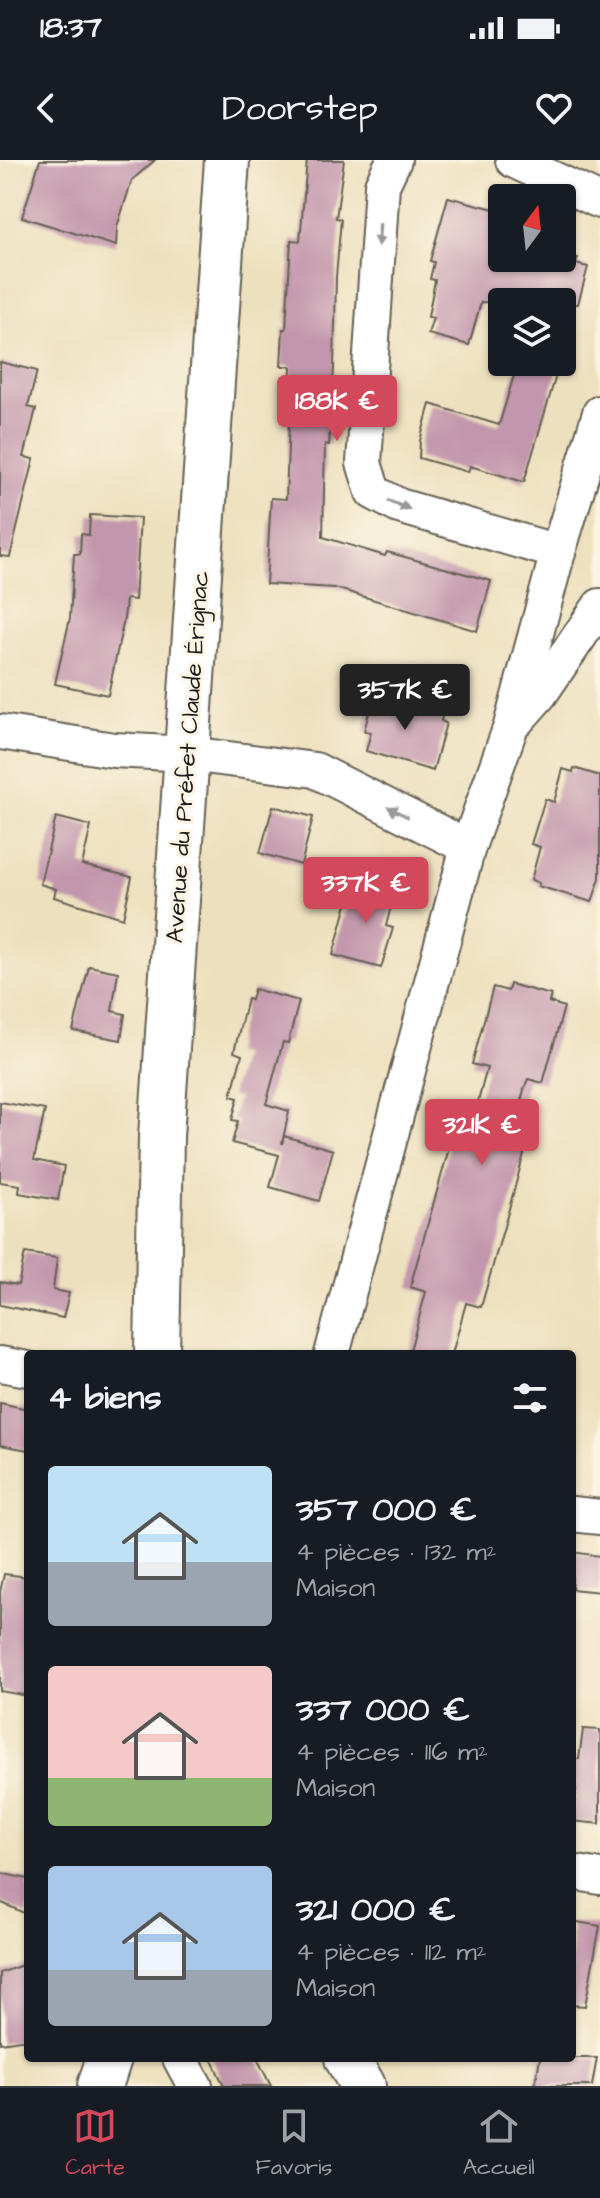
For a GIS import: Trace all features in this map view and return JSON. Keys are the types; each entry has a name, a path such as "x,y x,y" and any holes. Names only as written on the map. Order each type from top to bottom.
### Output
{"street":[{"name":"Avenue du Préfet Claude Érignac","path":"157,1350 161,1137 227,160"},
{"path":"394,160 382,185 364,463 373,492 399,506 558,552"},
{"path":"513,160 600,201"},
{"path":"333,1350 468,847 511,726 600,413"},
{"path":"511,726 540,694 600,606"},
{"path":"0,732 114,750 188,754 315,770 468,847"},
{"path":"0,1364 24,1368"},
{"path":"576,1514 600,1517"},
{"path":"576,1873 600,1877"},
{"path":"100,2086 108,2062"},
{"path":"182,2062 195,2086"},
{"path":"349,2062 363,2086"}],"building":[{"path":"40,160 155,160 132,180 117,227 116,246 22,217"},
{"path":"307,160 344,160 336,218 341,219 329,445 325,444 323,537 385,556 387,552 491,581 477,631 335,588 266,584 271,498 286,499 291,366 281,366 283,329 286,329 291,240 300,241"},
{"path":"448,197 488,207 488,272 576,272 576,264 588,267 578,304 576,288 488,288 488,302 481,302 469,345 428,334 433,318 428,317 435,280 430,279 434,262 430,261"},
{"path":"0,362 37,371 28,407 36,409 24,457 34,459 10,557 0,556"},
{"path":"514,376 556,376 524,482 470,466 468,472 419,458 420,441 430,404 499,425"},
{"path":"90,515 140,518 135,600 126,599 108,695 55,684 70,618 74,554 80,554 81,534 89,535"},
{"path":"380,694 443,713 441,721 446,723 433,771 366,751 371,732 364,731 373,698 379,700"},
{"path":"574,768 600,776 600,878 592,902 538,886 539,883 531,880 540,847 531,844 545,799 554,802 563,769 573,772"},
{"path":"273,806 313,817 301,865 260,853"},
{"path":"56,817 91,826 82,865 132,877 123,918 54,897 56,889 40,884"},
{"path":"354,879 395,890 386,926 393,928 381,968 333,955"},
{"path":"89,966 118,972 112,1011 125,1014 121,1040 73,1031"},
{"path":"510,984 551,995 549,1002 564,1007 543,1083 528,1079 525,1086 512,1135 528,1139 481,1307 466,1303 453,1350 410,1350 426,1292 410,1287 457,1120 472,1124 487,1068 472,1064 493,987 508,991"},
{"path":"254,989 299,1001 288,1043 283,1042 266,1104 289,1111 282,1144 284,1136 333,1150 319,1201 270,1187 279,1155 232,1143 238,1121 232,1120 238,1098 231,1096 242,1055 234,1052 247,999 251,1000"},
{"path":"0,1102 45,1110 34,1160 64,1166 58,1200 19,1193 20,1185 0,1182"},
{"path":"25,1253 57,1258 53,1290 69,1293 63,1318 0,1305 0,1282 18,1285"},
{"path":"0,1403 24,1408 24,1449 0,1445"},
{"path":"576,1553 600,1556 600,1592 576,1589"},
{"path":"4,1574 24,1576 24,1695 0,1691 0,1592"},
{"path":"583,1729 600,1730 600,1824 576,1821 576,1759 579,1759"},
{"path":"0,1873 24,1878 24,1913 0,1902"},
{"path":"576,1922 600,1926 585,2006 576,2005"},
{"path":"24,1964 24,2040 0,2043 0,1973"},
{"path":"576,2058 597,2058 592,2086 535,2086 539,2062 576,2062"},
{"path":"213,2062 259,2062 271,2086 224,2086"}]}
